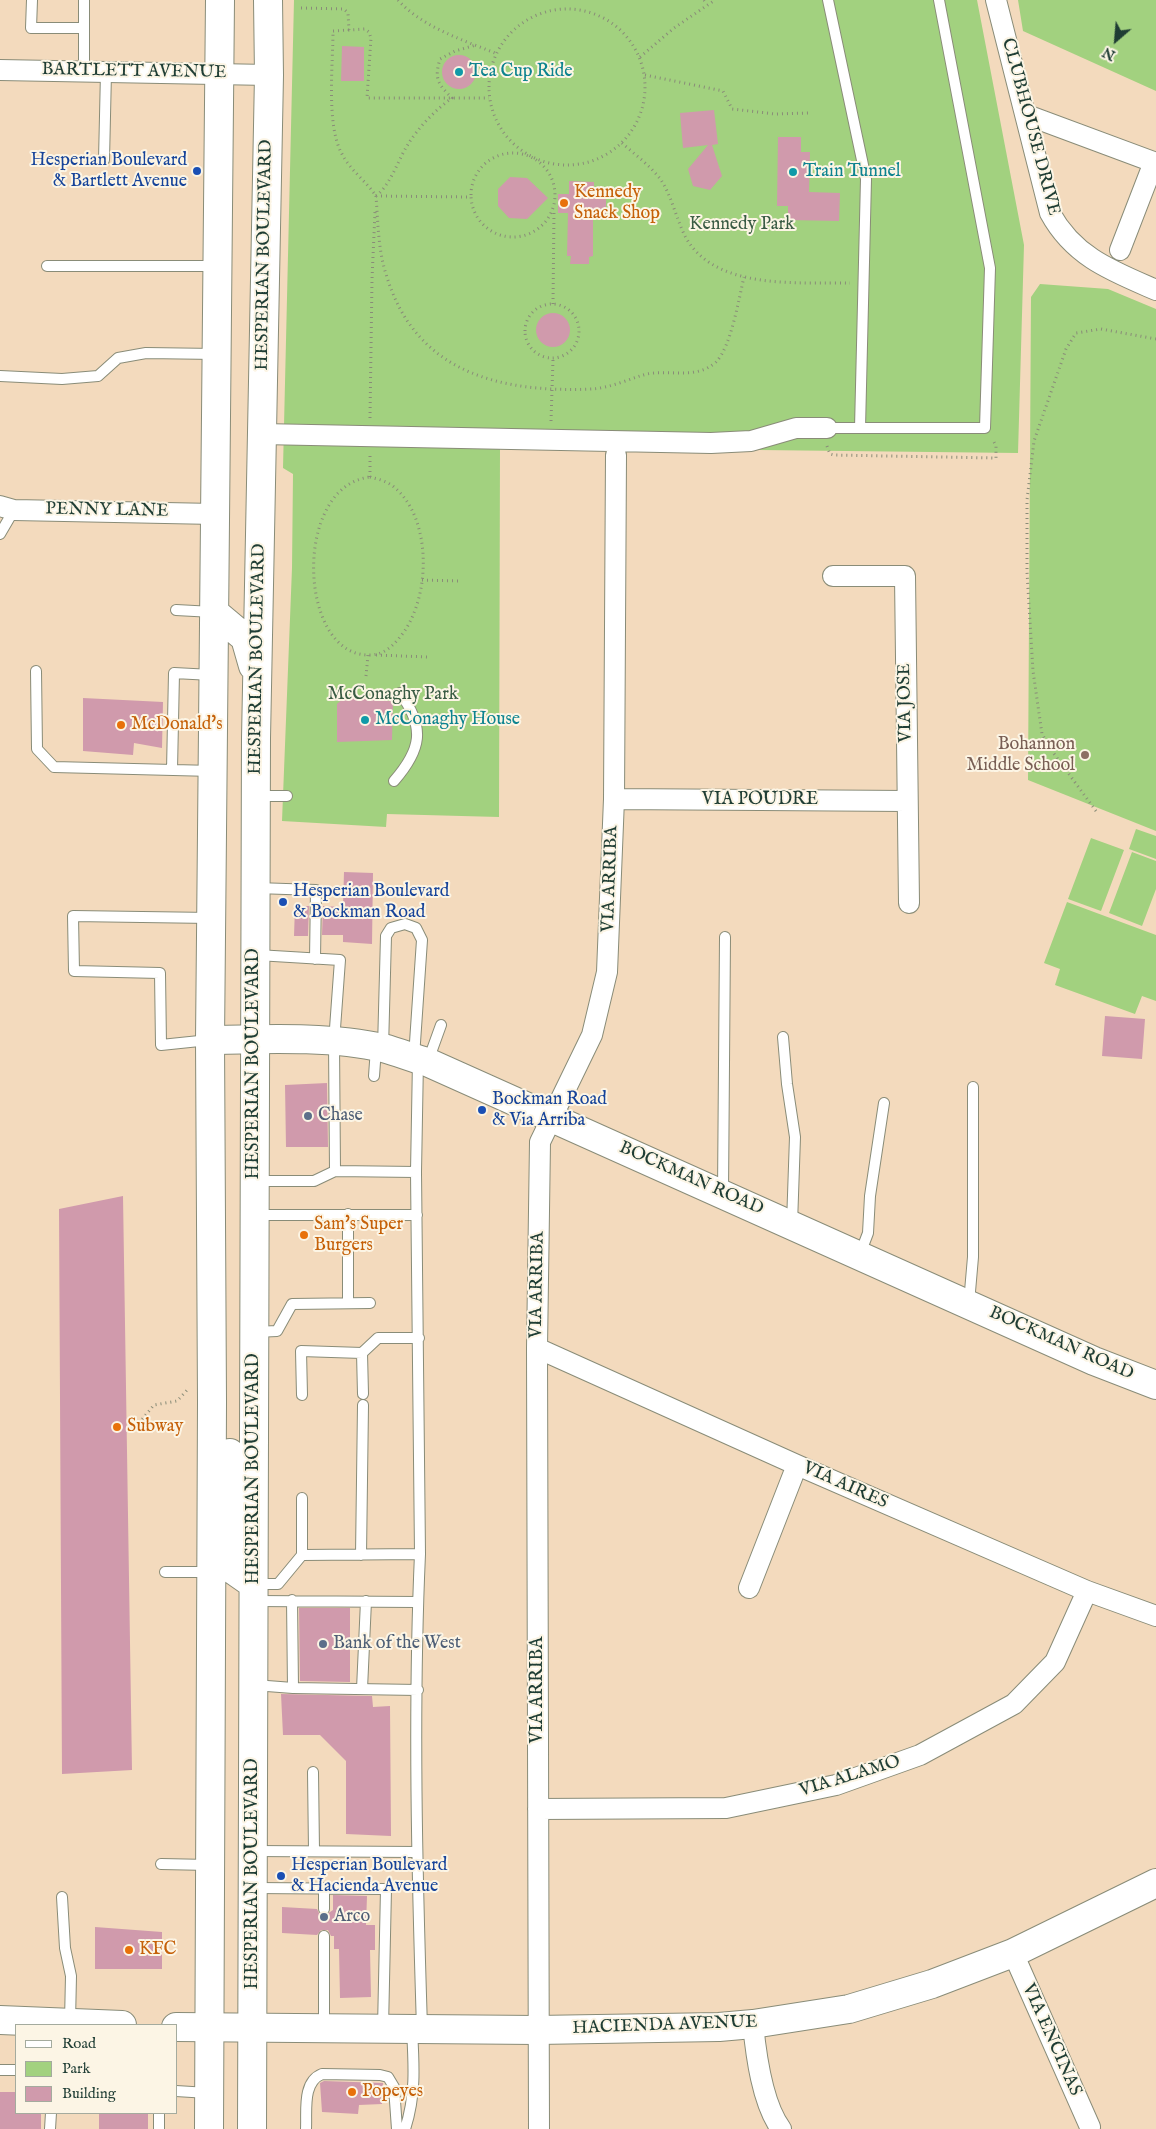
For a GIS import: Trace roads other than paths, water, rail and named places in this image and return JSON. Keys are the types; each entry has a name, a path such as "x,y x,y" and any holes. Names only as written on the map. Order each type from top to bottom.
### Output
{"main road":[{"path":"209,2129 212,1572 210,1040 220,0"},
{"name":"HESPERIAN BOULEVARD","path":"252,2129 255,888 261,434 269,75 268,0"},
{"path":"214,612 245,638 257,679"},
{"name":"BOCKMAN ROAD","path":"210,1040 294,1039 334,1042 380,1048 420,1060 552,1116 1094,1361 1156,1385"},
{"path":"212,1402 230,1451 233,1570 253,1592"},
{"path":"212,1572 236,1596 235,1687 253,1734"},
{"name":"HACIENDA AVENUE","path":"178,2027 537,2030 719,2027 849,2010 932,1984 1013,1953 1156,1882"},
{"path":"0,2020 57,2024"}],"street":[{"name":"CLUBHOUSE DRIVE","path":"996,0 1027,115 1050,213 1059,229 1072,244 1088,256 1112,271 1156,290"},
{"name":"BARTLETT AVENUE","path":"0,70 269,75"},
{"path":"1027,115 1155,162 1120,250"},
{"path":"261,434 711,443 750,441 796,428 827,433"},
{"name":"VIA ARRIBA","path":"539,2129 537,2030 537,1348 540,1142 592,1036 607,972 614,799 616,455"},
{"name":"PENNY LANE","path":"7,508 215,514"},
{"name":"VIA JOSE","path":"833,576 905,576 909,903"},
{"name":"VIA POUDRE","path":"614,799 907,801"},
{"name":"VIA AIRES","path":"537,1348 1086,1592 1156,1616"},
{"path":"749,1588 797,1465"},
{"name":"VIA ALAMO","path":"538,1809 726,1808 836,1785 920,1755 1014,1704 1056,1662 1086,1592"},
{"name":"VIA ENCINAS","path":"1013,1953 1090,2127"},
{"path":"753,2024 757,2060 761,2076 777,2124 781,2129"}],"lane":[{"path":"32,0 31,28 84,28"},
{"path":"84,0 84,71"},
{"path":"828,0 866,180 860,428"},
{"path":"827,433 860,428 985,428 990,268 939,0"},
{"path":"104,160 106,72"},
{"path":"47,266 217,266"},
{"path":"0,376 62,379 98,376 118,358 146,353 216,354"},
{"path":"0,534 7,508"},
{"path":"176,610 214,612"},
{"path":"36,671 37,749 54,767 213,771"},
{"path":"172,770 174,673 213,676"},
{"path":"394,781 413,756 417,742 417,728 410,706 400,693"},
{"path":"256,796 287,796"},
{"path":"255,888 316,890 314,959"},
{"path":"210,1040 161,1045 160,973 74,972 73,916 212,918"},
{"path":"374,1076 380,1048 386,936 391,928 406,924 416,928 422,940 416,1172 420,1554 418,1602 417,2029 413,2101 405,2129"},
{"path":"723,1193 725,937"},
{"path":"255,955 340,960 334,1042 335,1171"},
{"path":"420,1060 441,1025"},
{"path":"783,1037 786,1084 796,1137 792,1225"},
{"path":"969,1304 973,1257 973,1086"},
{"path":"860,1255 868,1233 870,1196 884,1103"},
{"path":"254,1181 314,1181 335,1171 416,1172"},
{"path":"348,1214 348,1303"},
{"path":"254,1215 417,1215"},
{"path":"253,1332 277,1331 292,1304 370,1303"},
{"path":"302,1395 301,1351 362,1353 378,1338 419,1338"},
{"path":"362,1353 363,1394"},
{"path":"361,1555 363,1405"},
{"path":"253,1592 278,1584 302,1556 302,1498"},
{"path":"302,1556 420,1554"},
{"path":"165,1572 212,1572"},
{"path":"253,1592 292,1600 418,1602"},
{"path":"292,1600 292,1688"},
{"path":"362,1689 366,1601"},
{"path":"253,1685 292,1688 418,1690"},
{"path":"313,1772 314,1851"},
{"path":"253,1850 417,1852"},
{"path":"161,1864 210,1865"},
{"path":"253,1888 386,1889 383,2029"},
{"path":"324,1888 324,1909"},
{"path":"57,2024 71,1976 65,1948 62,1897"},
{"path":"324,1936 324,2029"},
{"path":"0,2070 15,2070"},
{"path":"306,2129 307,2093 310,2083 316,2076 322,2074 380,2075 388,2077 394,2087 396,2129"},
{"path":"178,2092 209,2093"},
{"path":"50,2114 50,2129"},
{"path":"158,2114 160,2129"}],"place":[{"name":"Tea Cup Ride","path":"459,72"},
{"name":"Hesperian Boulevard & Bartlett Avenue","path":"197,171"},
{"name":"Train Tunnel","path":"793,172"},
{"name":"Kennedy Snack Shop","path":"564,203"},
{"name":"McConaghy House","path":"365,720"},
{"name":"McDonald's","path":"121,725"},
{"name":"Bohannon Middle School","path":"1085,755"},
{"name":"Hesperian Boulevard & Bockman Road","path":"283,902"},
{"name":"Bockman Road & Via Arriba","path":"482,1110"},
{"name":"Chase","path":"308,1116"},
{"name":"Sam's Super Burgers","path":"304,1235"},
{"name":"Subway","path":"117,1427"},
{"name":"Bank of the West","path":"323,1644"},
{"name":"Hesperian Boulevard & Hacienda Avenue","path":"281,1876"},
{"name":"Arco","path":"324,1917"},
{"name":"KFC","path":"129,1950"},
{"name":"Popeyes","path":"352,2092"}],"park label":[{"name":"Kennedy Park","path":"742,225"},
{"name":"McConaghy Park","path":"393,695"}]}
